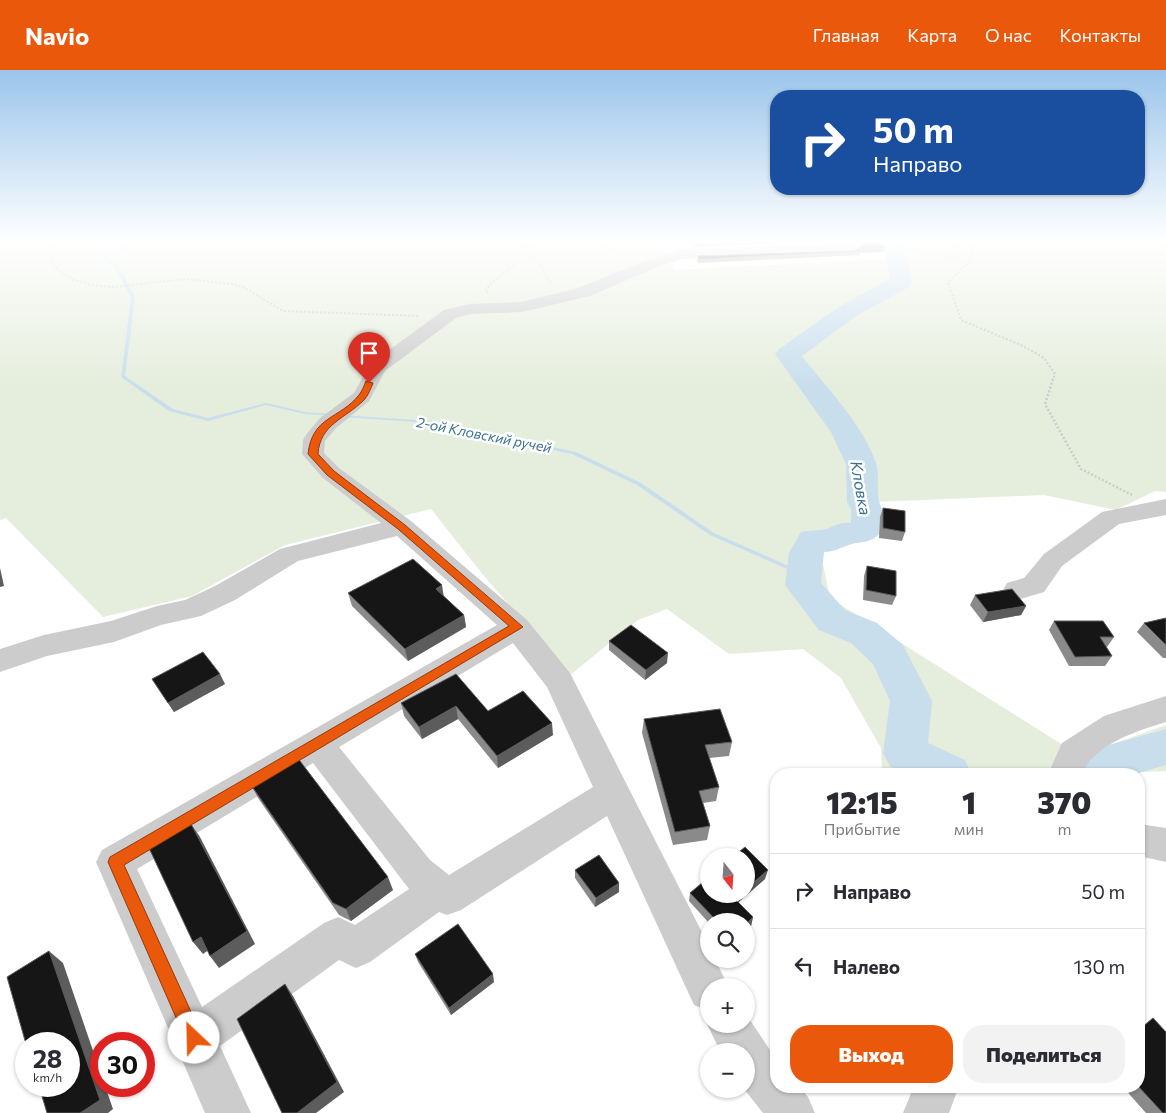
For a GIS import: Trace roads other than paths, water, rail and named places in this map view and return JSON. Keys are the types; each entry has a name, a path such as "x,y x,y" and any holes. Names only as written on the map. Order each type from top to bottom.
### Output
{"street":[{"path":"587,291 522,308 470,309 450,314 377,368 362,398 328,423 314,440 313,454 331,473 402,527 517,627 559,681 703,978"},
{"path":"1017,590 1034,585 1053,560 1111,518 1166,507"},
{"path":"0,661 44,646 114,631 157,616 191,609 224,593 288,555 326,544 402,527"},
{"path":"228,1113 115,862 517,627"},
{"path":"1068,768 1074,753 1115,725 1166,709"},
{"path":"316,743 417,872 447,897 614,793"},
{"path":"1145,841 1166,845"},
{"path":"194,1038 338,937 356,948 439,890"},
{"path":"755,1066 770,1087"},
{"path":"775,1093 792,1113"},
{"path":"926,1113 934,1093"}],"waterway":[{"name":"2-ой Кловский ручей","path":"129,291 133,298 123,376 171,410 208,420 266,404 305,413 333,415"},
{"name":"Кловка","path":"885,291 848,311 788,354 845,432 861,464 863,502 867,509 868,527 857,534 844,533 831,541 813,540 806,553 803,585 832,620 864,633 889,655 911,701 905,753 936,768"},
{"name":"2-ой Кловский ручей","path":"343,416 430,422 574,453 639,484 712,534 805,575"},
{"name":"Кловка","path":"1092,767 1166,747"}]}
